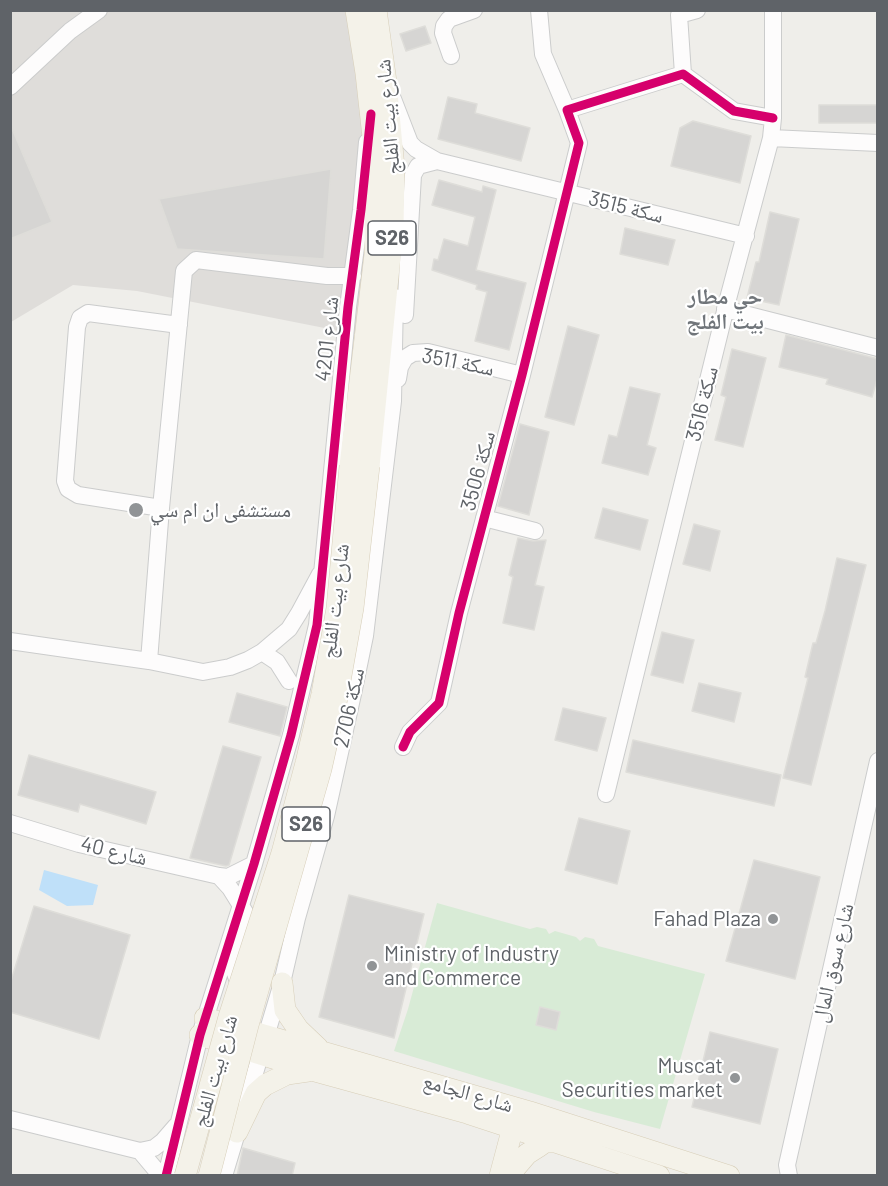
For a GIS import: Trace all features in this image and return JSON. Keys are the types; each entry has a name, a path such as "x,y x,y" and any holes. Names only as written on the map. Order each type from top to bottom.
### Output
{"main road":[{"name":"شارع بيت الفلج","path":"209,1176 248,1025 321,769 337,698 353,608 360,466 375,254 376,164 356,10"},
{"name":"شارع بيت الفلج","path":"185,1176 230,1017 282,852 306,763 322,694 337,608 360,466 393,227 394,168 376,10"},
{"path":"282,983 285,1010 298,1029 320,1050"},
{"name":"شارع الجامع","path":"202,1027 263,1045 311,1070 467,1113 518,1121 555,1120 729,1176"},
{"name":"شارع الجامع","path":"263,1045 320,1050 518,1121 557,1142 660,1176"},
{"path":"237,1132 256,1093 265,1085 287,1074 311,1070"},
{"path":"467,1113 487,1125 497,1137 508,1171"},
{"path":"508,1171 518,1121"},
{"path":"508,1171 538,1146 545,1142 557,1142"}],"street":[{"path":"10,87 70,31 99,10"},
{"path":"452,56 443,33 444,26 449,19 474,10"},
{"name":"سكة 3506","path":"403,747 410,732 439,703 459,613 522,375 579,143 543,54 538,10"},
{"path":"697,10 678,13 683,74 734,111 773,118"},
{"name":"سكة 3516","path":"606,794 725,309 771,138 773,10"},
{"path":"567,110 683,74"},
{"name":"سكة 3515","path":"386,82 410,143 437,161 746,236"},
{"name":"شارع 4201","path":"10,640 149,661 203,672 230,667 248,660 262,652 289,629 323,568 348,307 371,114"},
{"path":"771,138 878,143"},
{"path":"400,367 413,175 418,166 437,161"},
{"name":"سكة 2706","path":"226,1168 282,983 297,918 326,816 365,636 393,401 396,259 393,227"},
{"path":"149,661 184,271 196,260 327,276 353,276"},
{"path":"725,309 878,348"},
{"path":"161,508 78,495 68,489 65,481 77,327 80,318 88,313 179,325"},
{"name":"سكة 3511","path":"393,401 400,367 405,358 413,353 428,352 522,375"},
{"path":"484,518 536,531"},
{"path":"166,1176 202,1027 254,864 291,735 315,636 323,568"},
{"path":"262,652 277,662 289,681"},
{"name":"شارع سوق المال","path":"784,1172 878,761"},
{"name":"40 شارع","path":"10,823 79,844 219,876"},
{"path":"219,876 228,876 254,864"},
{"path":"219,876 230,888 248,918 234,962 240,989 260,993 271,986 290,927 297,918"},
{"path":"180,1176 201,1082 209,1073 217,1072 228,1078 236,1088 239,1097 226,1150 226,1168"},
{"path":"10,1119 140,1151 154,1148 164,1141 178,1123"},
{"path":"140,1151 161,1176"}],"shaded area":[{"path":"10,11 366,11 370,214 360,335 137,291 73,285 11,322"}],"green space":[{"path":"437,903 530,929 537,927 546,929 549,934 555,931 576,937 580,941 585,937 594,939 598,946 705,974 660,1129 594,1112 394,1051"}],"water":[{"path":"44,870 98,885 93,905 67,906 39,890"}],"building":[{"path":"425,26 431,43 406,51 400,34"},
{"path":"448,97 477,104 475,113 530,128 521,161 438,139"},
{"path":"819,105 878,105 878,123 819,123"},
{"path":"693,121 751,136 740,183 671,166 680,128"},
{"path":"10,124 52,222 10,239"},
{"path":"331,169 324,259 177,249 159,199"},
{"path":"439,180 482,192 483,186 496,190 476,270 526,283 509,350 475,341 487,292 476,289 477,285 432,270 434,259 438,260 444,239 468,246 475,217 432,205"},
{"path":"770,212 799,219 779,305 747,298 756,262 759,262"},
{"path":"625,228 675,240 668,265 620,254"},
{"path":"568,326 599,335 574,425 545,417"},
{"path":"786,335 878,359 878,376 872,397 826,384 828,379 779,367"},
{"path":"732,349 766,358 743,447 715,440 726,397 721,395"},
{"path":"630,387 660,394 647,445 656,448 648,475 602,463 609,435 617,437"},
{"path":"520,424 549,432 529,515 498,506"},
{"path":"603,508 648,520 640,550 595,538"},
{"path":"694,524 720,531 710,571 683,564"},
{"path":"518,538 533,541 546,540 535,585 544,587 534,630 503,623 513,577 509,575"},
{"path":"837,558 866,565 811,785 783,778 808,678 805,677 813,643 816,643"},
{"path":"662,632 694,640 683,683 651,675"},
{"path":"699,683 741,693 734,722 692,711"},
{"path":"237,693 287,707 280,736 229,722"},
{"path":"563,708 606,718 597,751 555,740"},
{"path":"633,740 781,775 774,806 626,772"},
{"path":"223,746 261,757 229,865 226,866 190,858"},
{"path":"29,755 156,792 146,824 80,804 78,812 18,795"},
{"path":"579,818 630,831 617,884 565,870"},
{"name":"Fahad Plaza","path":"754,860 820,877 795,979 726,961"},
{"name":"Ministry of Industry and Commerce","path":"349,895 424,914 394,1038 319,1017"},
{"path":"34,906 130,935 99,1039 10,1012 10,984"},
{"path":"540,1007 560,1012 556,1030 536,1025"},
{"name":"Muscat Securities market","path":"710,1032 778,1049 760,1124 692,1107"},
{"path":"243,1148 295,1163 292,1176 237,1176"}],"cycle path":[{"path":"403,747 410,732 439,703 459,613 522,375 579,143 567,110 683,74 734,111 773,118"},
{"path":"166,1176 200,1035 254,864 291,735 317,625 348,307 371,114"}],"place":[{"name":"مستشفى ان ام سي","path":"136,510"},
{"name":"Fahad Plaza","path":"773,919"},
{"name":"Ministry of Industry and Commerce","path":"372,966"},
{"name":"Muscat Securities market","path":"735,1078"}],"district":[{"name":"حي مطار بيت الفلج","path":"725,310"}]}
